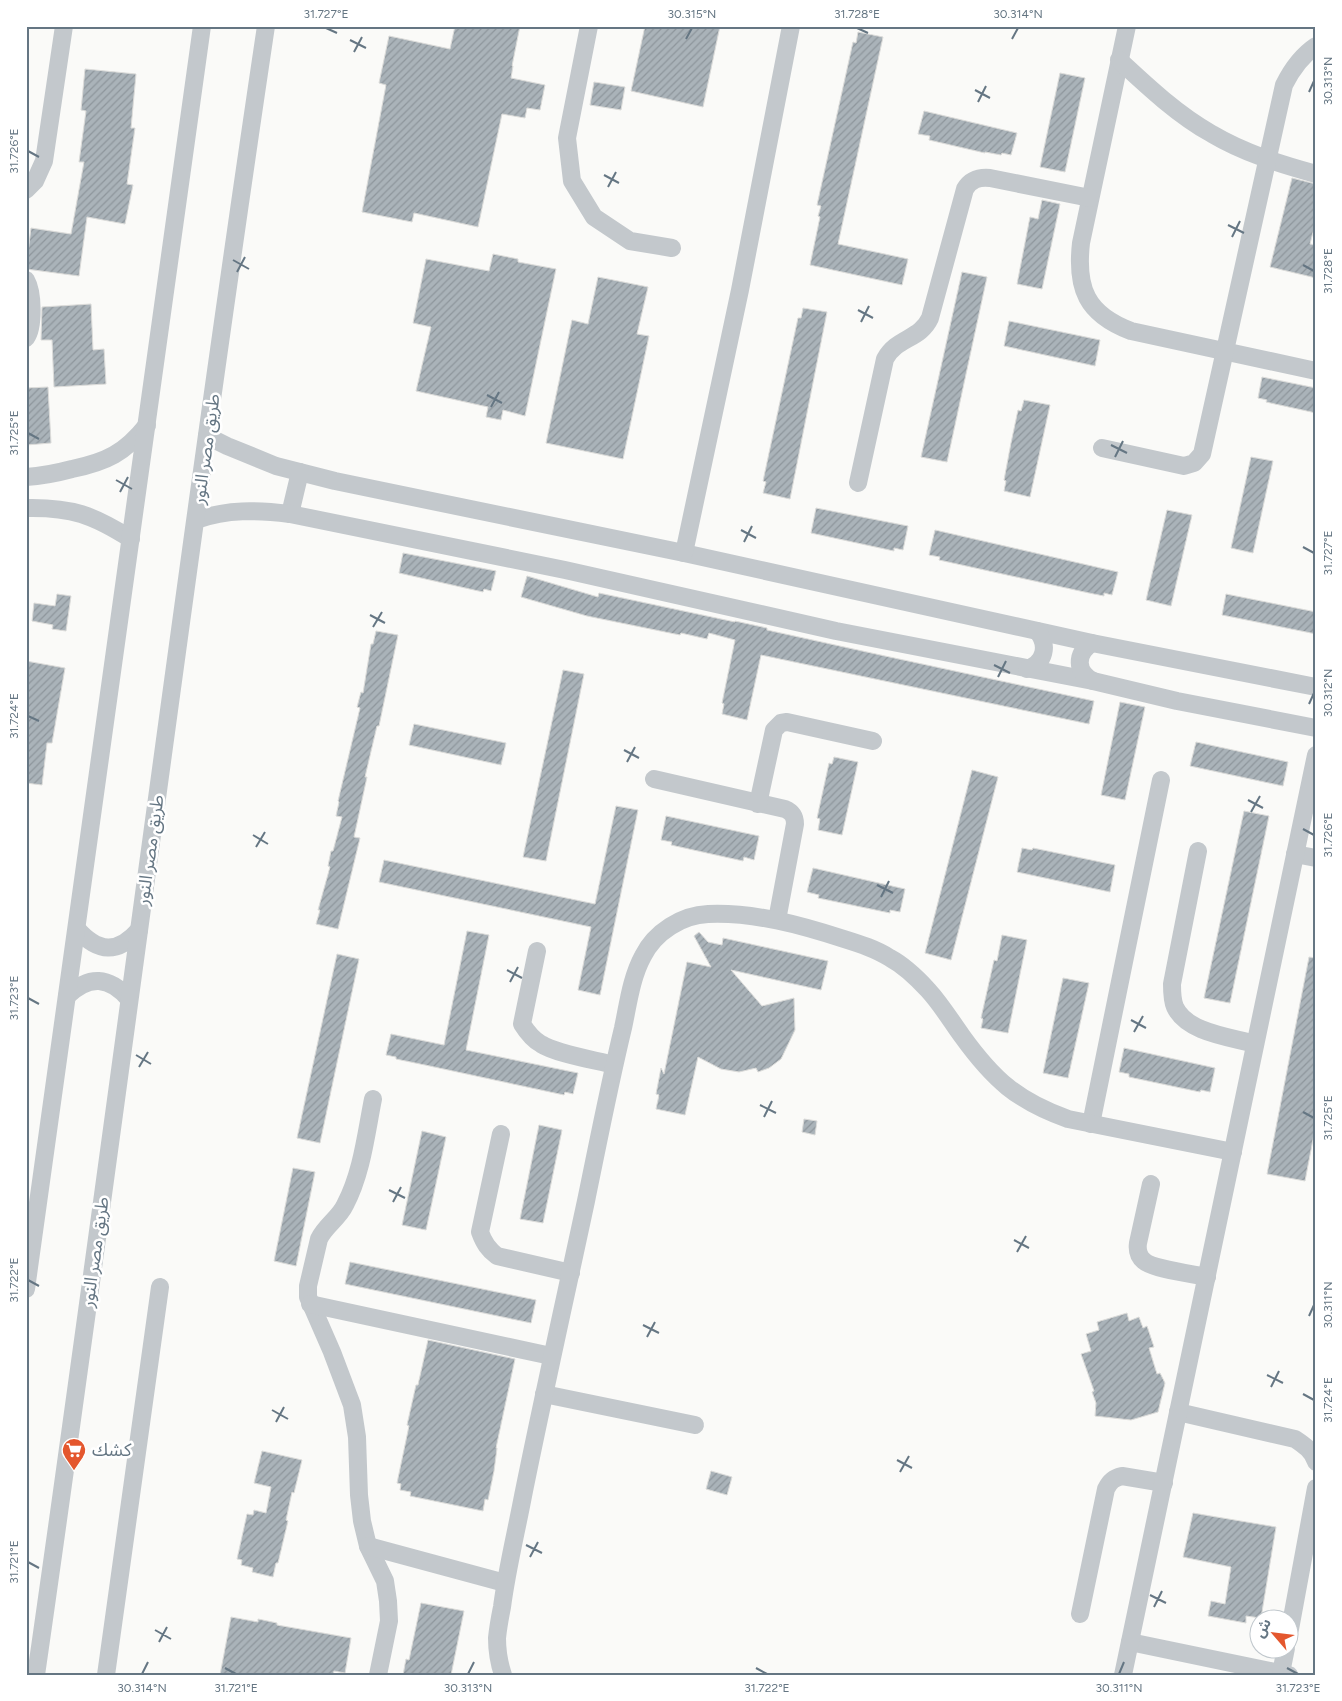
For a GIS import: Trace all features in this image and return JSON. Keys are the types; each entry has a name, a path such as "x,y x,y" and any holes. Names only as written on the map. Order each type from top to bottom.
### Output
{"street":[{"path":"26,190 35,181 44,161 64,26"},
{"path":"26,1289 202,26"},
{"name":"طريق مصر النور","path":"36,1675 75,1406 207,436 266,26"},
{"path":"589,26 567,138 572,181 594,217 630,241 672,248"},
{"path":"684,554 740,290 791,26"},
{"path":"1126,26 1081,242 1079,263 1081,281 1087,298 1099,313 1113,324 1131,331 1316,371"},
{"path":"1102,448 1184,466 1194,463 1199,459 1204,449 1266,159 1284,85 1294,67 1316,46"},
{"path":"1119,60 1164,100 1212,134 1266,159 1316,174"},
{"path":"858,483 885,360 889,351 896,344 917,333 927,324 968,184 978,178 990,178 1090,198"},
{"path":"26,280 31,293 31,326 26,338"},
{"path":"26,477 95,464 110,458 136,438 147,425"},
{"path":"207,436 260,460 335,482 684,554 1092,643 1316,687"},
{"path":"290,514 300,472"},
{"path":"26,508 67,510 86,515 105,522 131,539"},
{"path":"196,520 234,511 290,514 565,570 836,631 1093,681 1177,701 1316,728"},
{"path":"1028,669 1039,662 1045,650 1044,642 1037,631"},
{"path":"1092,643 1086,647 1079,659 1082,673 1093,681"},
{"path":"758,804 774,730 781,723 787,722 873,741"},
{"path":"1123,1675 1316,755"},
{"path":"654,779 789,810 795,820 776,920"},
{"path":"1091,1124 1161,780"},
{"path":"1198,851 1172,984 1175,1007 1184,1019 1196,1027 1255,1044"},
{"path":"1295,854 1316,858"},
{"path":"503,1675 499,1662 497,1637 505,1583 551,1356 571,1273 614,1065 636,973 643,955 654,939 670,926 688,918 707,914 742,916 776,920 867,946 891,958 908,970 931,993 985,1068 1003,1085 1026,1101 1045,1111 1068,1119 1233,1152"},
{"path":"77,929 87,940 100,947 115,947 129,941 139,930"},
{"path":"537,951 522,1024 526,1030 536,1041 548,1048 614,1065"},
{"path":"67,996 78,986 92,981 106,982 119,988 129,999"},
{"path":"373,1099 358,1171 352,1189 345,1207 319,1239 307,1292 310,1304 332,1352 352,1405 357,1437 362,1521 368,1546 384,1581 388,1601 389,1621 378,1675"},
{"path":"501,1134 480,1232 483,1242 497,1256 571,1273"},
{"path":"1151,1184 1138,1243 1138,1254 1150,1265 1207,1277"},
{"path":"106,1675 160,1287"},
{"path":"310,1304 551,1356"},
{"path":"544,1394 695,1425"},
{"path":"1178,1412 1295,1439 1307,1447 1316,1462"},
{"path":"1080,1614 1108,1484 1117,1477 1122,1476 1164,1483"},
{"path":"1294,1608 1315,1496"},
{"path":"368,1546 505,1583"},
{"path":"1130,1642 1224,1668 1285,1674 1286,1658"}],"building":[{"path":"455,26 520,26 511,78 545,85 540,110 527,108 525,118 502,114 478,227 414,213 412,222 362,212 386,85 379,83 389,36 450,49"},
{"path":"645,26 720,26 703,107 631,91"},
{"path":"858,32 883,37 838,244 908,259 902,285 810,265 820,217 818,216 821,206 817,205 853,42 856,43"},
{"path":"85,69 136,74 131,128 135,128 127,184 133,185 125,224 87,217 79,276 26,269 31,228 71,234 84,162 79,162 86,111 81,110"},
{"path":"1060,73 1085,78 1065,172 1040,167"},
{"path":"594,82 625,87 621,110 590,105"},
{"path":"924,111 1017,133 1011,155 985,153 929,140 930,136 918,134"},
{"path":"1292,178 1316,184 1316,221 1310,244 1316,245 1316,278 1270,267"},
{"path":"1042,200 1060,204 1042,289 1017,284 1030,217 1038,219"},
{"path":"493,254 518,259 518,262 556,269 525,416 503,410 501,420 486,417 488,407 416,391 431,327 413,323 426,259 489,271"},
{"path":"962,272 987,277 947,462 921,457"},
{"path":"598,277 648,287 637,334 649,336 623,459 546,443 572,320 588,324"},
{"path":"91,304 93,350 104,349 106,384 54,387 52,340 41,340 42,307"},
{"path":"803,308 827,312 790,499 763,493 766,482 763,481 798,318 801,318"},
{"path":"1009,321 1100,340 1095,366 1004,346"},
{"path":"1262,377 1316,388 1316,413 1266,402 1267,400 1258,398"},
{"path":"48,387 51,443 26,445 26,388"},
{"path":"1024,400 1050,405 1030,497 1004,491 1006,481 1004,480 1018,410 1021,411"},
{"path":"1251,457 1273,461 1253,553 1231,548"},
{"path":"816,508 908,526 903,550 894,548 894,551 811,533"},
{"path":"1167,510 1192,515 1171,606 1146,600"},
{"path":"935,530 1118,572 1112,595 1104,593 1104,596 1089,593 939,560 940,557 929,555"},
{"path":"403,553 496,571 491,591 484,589 483,592 399,573"},
{"path":"527,576 598,597 599,593 735,621 767,628 767,630 1094,701 1089,724 761,655 747,720 722,714 724,704 722,703 735,640 709,633 707,639 681,633 680,635 587,616 521,597"},
{"path":"57,594 71,596 66,631 52,629 53,625 32,621 34,603 55,606"},
{"path":"1226,594 1316,612 1316,634 1222,615"},
{"path":"376,631 398,635 379,726 377,726 365,777 367,777 354,837 360,838 338,929 316,924 330,867 328,866 331,851 333,851 342,817 336,816 338,801 360,708 357,707 361,692 363,693 371,644 373,644"},
{"path":"26,661 65,668 52,743 47,743 42,785 26,783"},
{"path":"563,670 584,674 546,861 523,857"},
{"path":"1120,702 1145,707 1125,800 1101,795"},
{"path":"414,724 506,743 501,765 409,745"},
{"path":"1196,742 1288,762 1283,786 1190,766"},
{"path":"834,757 858,762 842,835 818,830 820,819 817,818 829,763 832,764"},
{"path":"972,770 998,777 951,960 925,953"},
{"path":"616,806 638,810 600,995 578,990 591,927 379,882 384,860 595,904"},
{"path":"1244,811 1269,816 1230,1003 1204,998"},
{"path":"666,816 759,836 754,860 744,857 743,861 671,845 672,842 661,840"},
{"path":"1022,848 1032,850 1033,848 1115,865 1110,892 1017,872"},
{"path":"813,868 905,889 900,912 890,910 890,913 818,898 819,895 807,892"},
{"path":"467,931 489,935 466,1050 578,1073 573,1094 565,1092 564,1095 396,1059 396,1057 386,1055 391,1034 444,1045"},
{"path":"699,932 708,942 722,945 723,938 828,961 821,990 731,970 762,1006 794,998 795,1030 781,1059 769,1068 758,1072 756,1068 739,1072 721,1069 698,1057 685,1115 656,1109 659,1095 656,1094 661,1068 664,1074 687,962 711,967 694,936"},
{"path":"1002,935 1027,940 1008,1033 981,1028 983,1019 981,1018 994,960 997,961"},
{"path":"337,954 359,959 320,1143 297,1138"},
{"path":"1309,957 1316,958 1316,1124 1305,1181 1267,1174"},
{"path":"1063,978 1089,983 1068,1078 1043,1073"},
{"path":"1124,1048 1215,1068 1210,1092 1201,1090 1200,1092 1129,1077 1129,1074 1119,1072"},
{"path":"804,1119 817,1121 815,1135 802,1132"},
{"path":"539,1125 562,1130 543,1223 520,1219"},
{"path":"422,1131 446,1137 426,1230 402,1225"},
{"path":"293,1168 315,1172 296,1266 274,1261"},
{"path":"350,1262 536,1300 531,1323 345,1284"},
{"path":"1127,1313 1129,1321 1139,1317 1143,1328 1147,1326 1154,1347 1149,1348 1157,1374 1160,1373 1165,1383 1158,1412 1131,1420 1095,1416 1096,1403 1092,1392 1094,1391 1081,1354 1091,1351 1086,1334 1099,1330 1097,1322"},
{"path":"428,1340 515,1359 496,1448 494,1471 488,1500 485,1499 483,1511 410,1496 411,1492 400,1490 401,1484 397,1483 409,1426 407,1425"},
{"path":"262,1451 302,1460 294,1493 292,1492 286,1520 288,1521 273,1577 252,1572 253,1568 241,1565 242,1560 237,1559 247,1514 253,1515 254,1510 266,1513 271,1487 254,1483"},
{"path":"711,1471 732,1477 727,1495 706,1489"},
{"path":"1193,1513 1276,1527 1263,1608 1250,1608 1250,1617 1246,1616 1246,1623 1208,1616 1211,1601 1225,1604 1231,1567 1183,1557"},
{"path":"421,1603 464,1611 451,1675 403,1675 406,1659 409,1660"},
{"path":"231,1617 258,1622 258,1619 277,1623 277,1625 351,1638 345,1673 334,1671 333,1675 220,1675"}],"place":[{"name":"كشك","path":"74,1471"}]}
